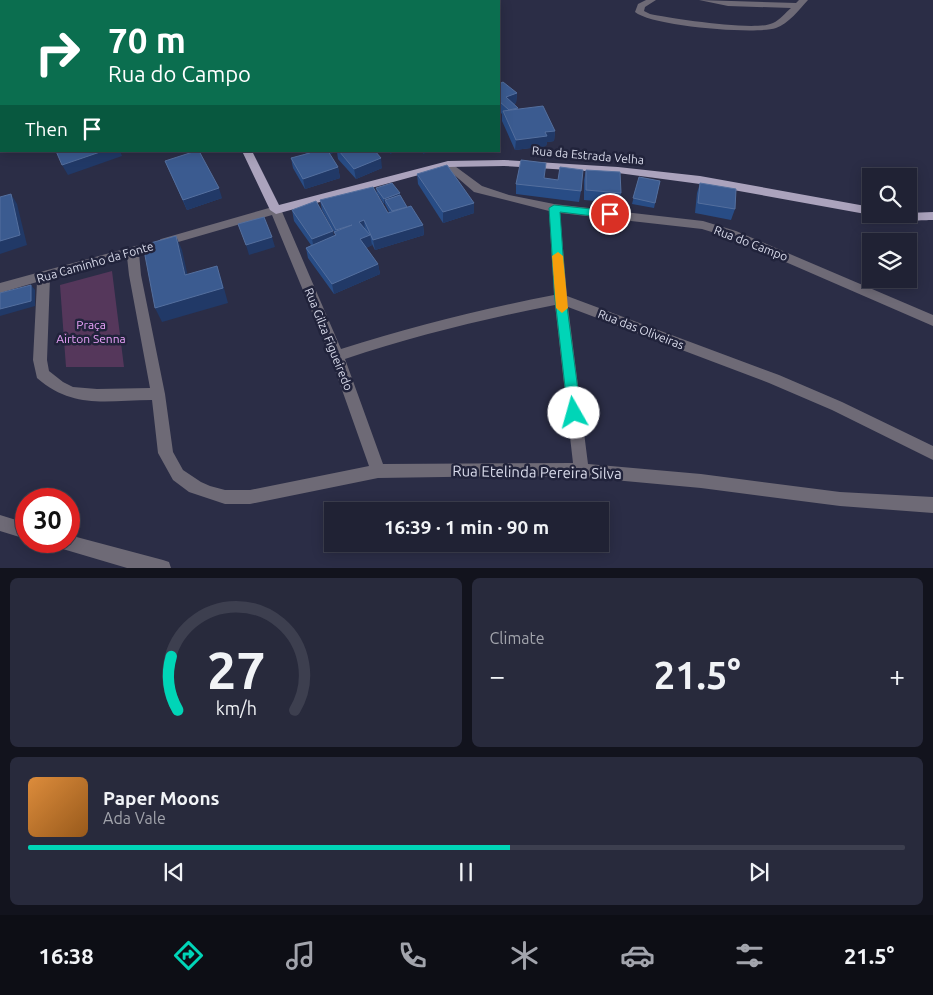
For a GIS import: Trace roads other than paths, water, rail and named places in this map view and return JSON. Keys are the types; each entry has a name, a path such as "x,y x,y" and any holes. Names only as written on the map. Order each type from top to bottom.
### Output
{"main road":[{"path":"247,152 276,210"},
{"name":"Rua da Estrada Velha","path":"276,210 448,164 544,164 618,170 700,180 862,209"},
{"path":"917,216 933,216"}],"street":[{"path":"652,0 641,6 639,12 641,15 681,22 761,29 775,27 800,3"},
{"path":"703,0 728,4 800,3"},
{"name":"Rua do Campo","path":"448,164 478,189 508,198 554,208 703,225 732,234 933,321"},
{"path":"554,208 561,299 581,470"},
{"name":"Rua Caminho da Fonte","path":"0,288 276,210"},
{"name":"Rua Gilza Figueiredo","path":"276,210 337,356 378,471"},
{"path":"44,276 40,360 42,374 52,383 66,390 83,394 158,394 140,302 133,251"},
{"path":"337,356 400,336 484,314 561,299"},
{"name":"Rua das Oliveiras","path":"561,299 774,379 837,406 933,453"},
{"name":"Rua Etelinda Pereira Silva","path":"158,394 166,453 178,475 195,487 225,496 250,497 378,471 581,470 701,481 840,499 933,505"},
{"path":"0,523 15,528"},
{"path":"80,547 163,568"}],"park label":[{"name":"Praça Airton Senna","path":"91,331"}]}
